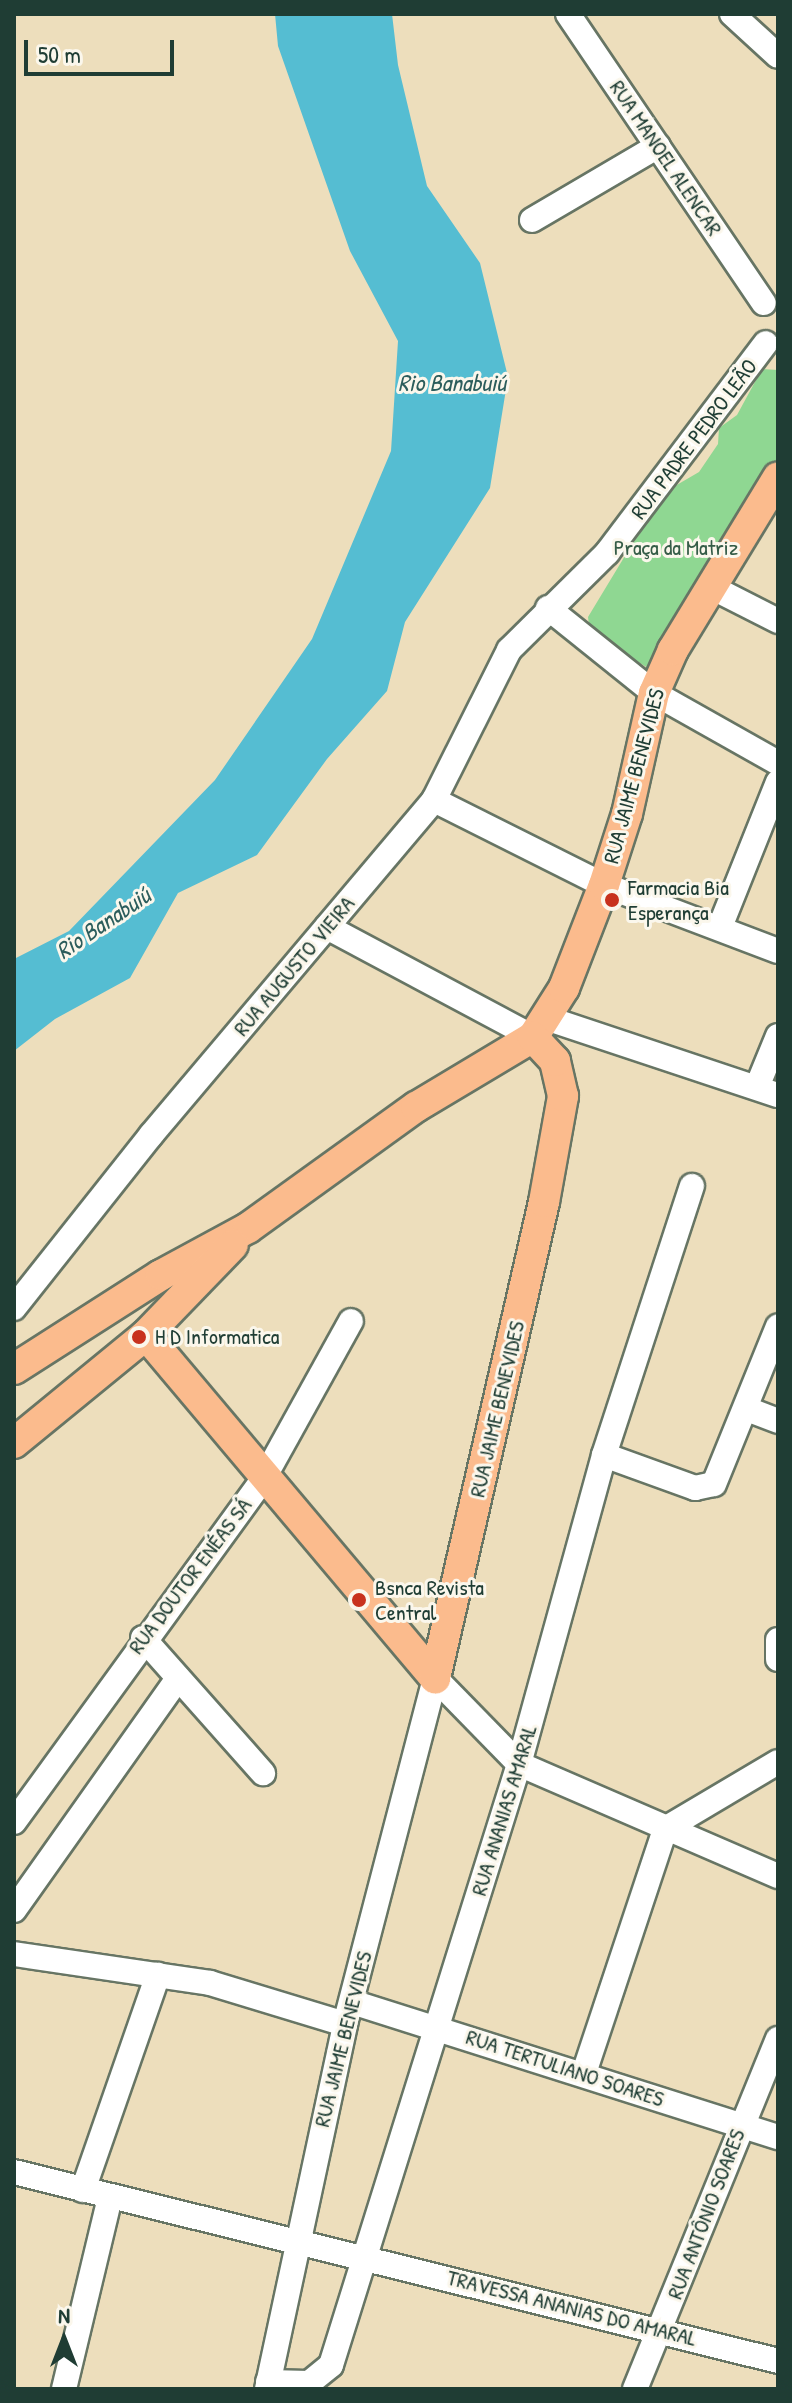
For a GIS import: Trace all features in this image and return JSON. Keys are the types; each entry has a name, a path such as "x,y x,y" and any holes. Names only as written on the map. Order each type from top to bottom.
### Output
{"main road":[{"name":"RUA JAIME BENEVIDES","path":"435,1678 544,1202 563,1096 555,1061 541,1028 604,885 627,814 654,693 711,587 778,477"},
{"path":"14,1369 161,1275 248,1228 416,1107 541,1028"},
{"path":"14,1443 146,1335 248,1228"},
{"path":"146,1335 435,1678"}],"street":[{"name":"RUA MANOEL ALENCAR","path":"568,14 658,146 771,294"},
{"path":"732,14 778,56"},
{"path":"532,220 658,146"},
{"path":"771,294 772,347"},
{"name":"RUA PADRE PEDRO LEÃO","path":"548,608 607,553 772,347"},
{"path":"711,587 778,621"},
{"path":"548,608 654,693 778,763"},
{"name":"RUA AUGUSTO VIEIRA","path":"14,1308 434,800 509,650 548,608"},
{"path":"720,927 768,838 778,782"},
{"path":"434,800 604,885 778,951"},
{"path":"327,927 541,1028 768,1091 778,1036"},
{"name":"RUA ANANIAS AMARAL","path":"268,2386 309,2383 325,2375 519,1764 604,1455 692,1186"},
{"name":"RUA DOUTOR ENÉAS SÁ","path":"14,1822 143,1638 265,1476 351,1321"},
{"path":"604,1455 705,1488 720,1478 778,1326"},
{"path":"747,1409 778,1421"},
{"path":"143,1638 263,1773"},
{"path":"14,1910 178,1678"},
{"path":"435,1678 519,1764 778,1876"},
{"name":"RUA JAIME BENEVIDES","path":"268,2386 296,2241 348,2013 435,1678"},
{"path":"584,2073 665,1829 778,1762"},
{"name":"RUA TERTULIANO SOARES","path":"14,1954 158,1975 348,2013 436,2027 778,2137"},
{"path":"83,2190 158,1975"},
{"name":"RUA ANTÔNIO SOARES","path":"635,2389 740,2125 778,2039"},
{"name":"TRAVESSA ANANIAS DO AMARAL","path":"14,2172 365,2255 778,2361"},
{"path":"64,2389 110,2197"}],"green space":[{"name":"Praça da Matriz","path":"762,369 778,370 778,459 648,668 590,633 588,617 663,493 699,472 718,444 719,428 737,415"}],"water":[{"name":"Rio Banabuiú","path":"275,14 392,14 398,65 427,186 480,263 508,377 490,488 405,622 387,691 327,759 257,855 178,893 130,978 55,1019 14,1051 14,959 69,931 215,780 312,639 391,451 398,341 350,251 278,46"}],"place":[{"name":"Farmacia Bia Esperança","path":"612,900"},
{"name":"H D Informatica","path":"139,1337"},
{"name":"Bsnca Revista Central","path":"359,1600"}]}
